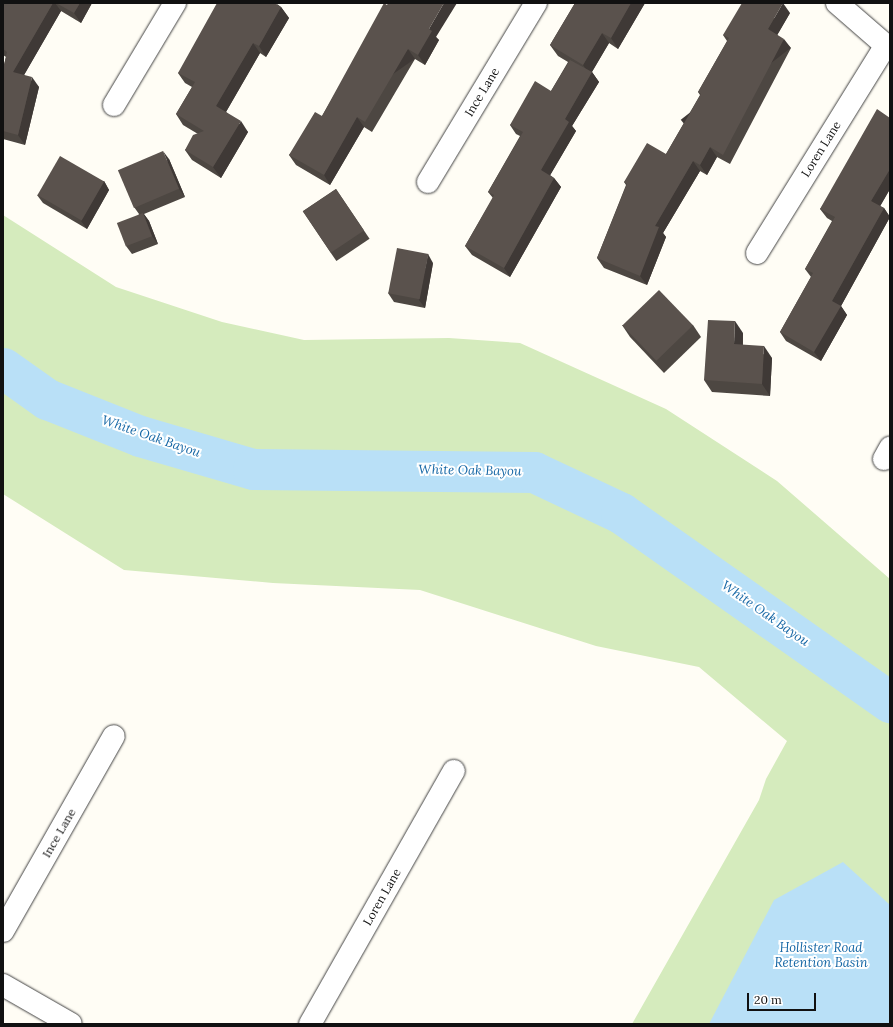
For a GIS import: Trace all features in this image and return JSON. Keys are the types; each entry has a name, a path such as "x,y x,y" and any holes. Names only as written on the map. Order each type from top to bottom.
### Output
{"street":[{"path":"114,105 175,3"},
{"name":"Ince Lane","path":"428,182 536,3"},
{"path":"837,3 888,47"},
{"name":"Loren Lane","path":"757,253 888,47"},
{"name":"Ince Lane","path":"3,931 114,736"},
{"name":"Loren Lane","path":"310,1024 454,771"},
{"path":"3,985 71,1024"}],"green space":[{"path":"3,215 116,287 222,322 304,340 449,338 520,343 666,409 777,481 890,579 890,1024 632,1024 759,800 766,779 787,741 699,667 596,646 420,590 273,583 124,570 3,494"}],"water":[{"name":"Hollister Road Retention Basin","path":"843,862 890,905 890,1024 709,1024 774,900"}],"building":[{"path":"5,3 53,3 13,72 32,77 18,135 3,131 3,69 7,52 3,49 3,6"},
{"path":"56,3 80,3 74,13"},
{"path":"217,3 274,3 281,7 259,46 253,43 216,106 241,121 213,167 185,150 193,135 204,131 176,114 195,82 178,73"},
{"path":"384,3 387,5 388,3 444,3 429,29 432,31 418,55 408,49 365,122 357,117 324,175 289,155 315,112 322,116"},
{"path":"575,3 631,3 611,38 602,33 583,65 550,45"},
{"path":"742,3 783,3 768,29 784,39 723,155 710,147 700,165 693,161 655,226 659,227 640,276 597,258 627,184 624,182 647,143 666,154 701,94 698,92 729,38 723,35"},
{"path":"570,60 592,72 565,119 569,122 541,170 554,178 504,268 465,246 494,195 488,192 523,132 510,125 535,81 551,91"},
{"path":"877,109 890,118 890,169 871,201 884,208 832,301 841,306 814,352 780,332 813,273 805,269 835,217 820,209"},
{"path":"163,151 179,189 134,208 118,170"},
{"path":"60,156 104,182 82,220 38,195"},
{"path":"336,189 364,230 331,253 303,211"},
{"path":"143,213 152,236 126,246 117,223"},
{"path":"397,248 428,254 420,299 388,293"},
{"path":"659,290 693,325 656,361 622,325"},
{"path":"708,320 735,321 734,344 764,346 762,384 704,380"}],"waterway":[{"name":"White Oak Bayou","path":"3,368 47,399 140,436 253,469 534,472 621,513 890,702"}]}
